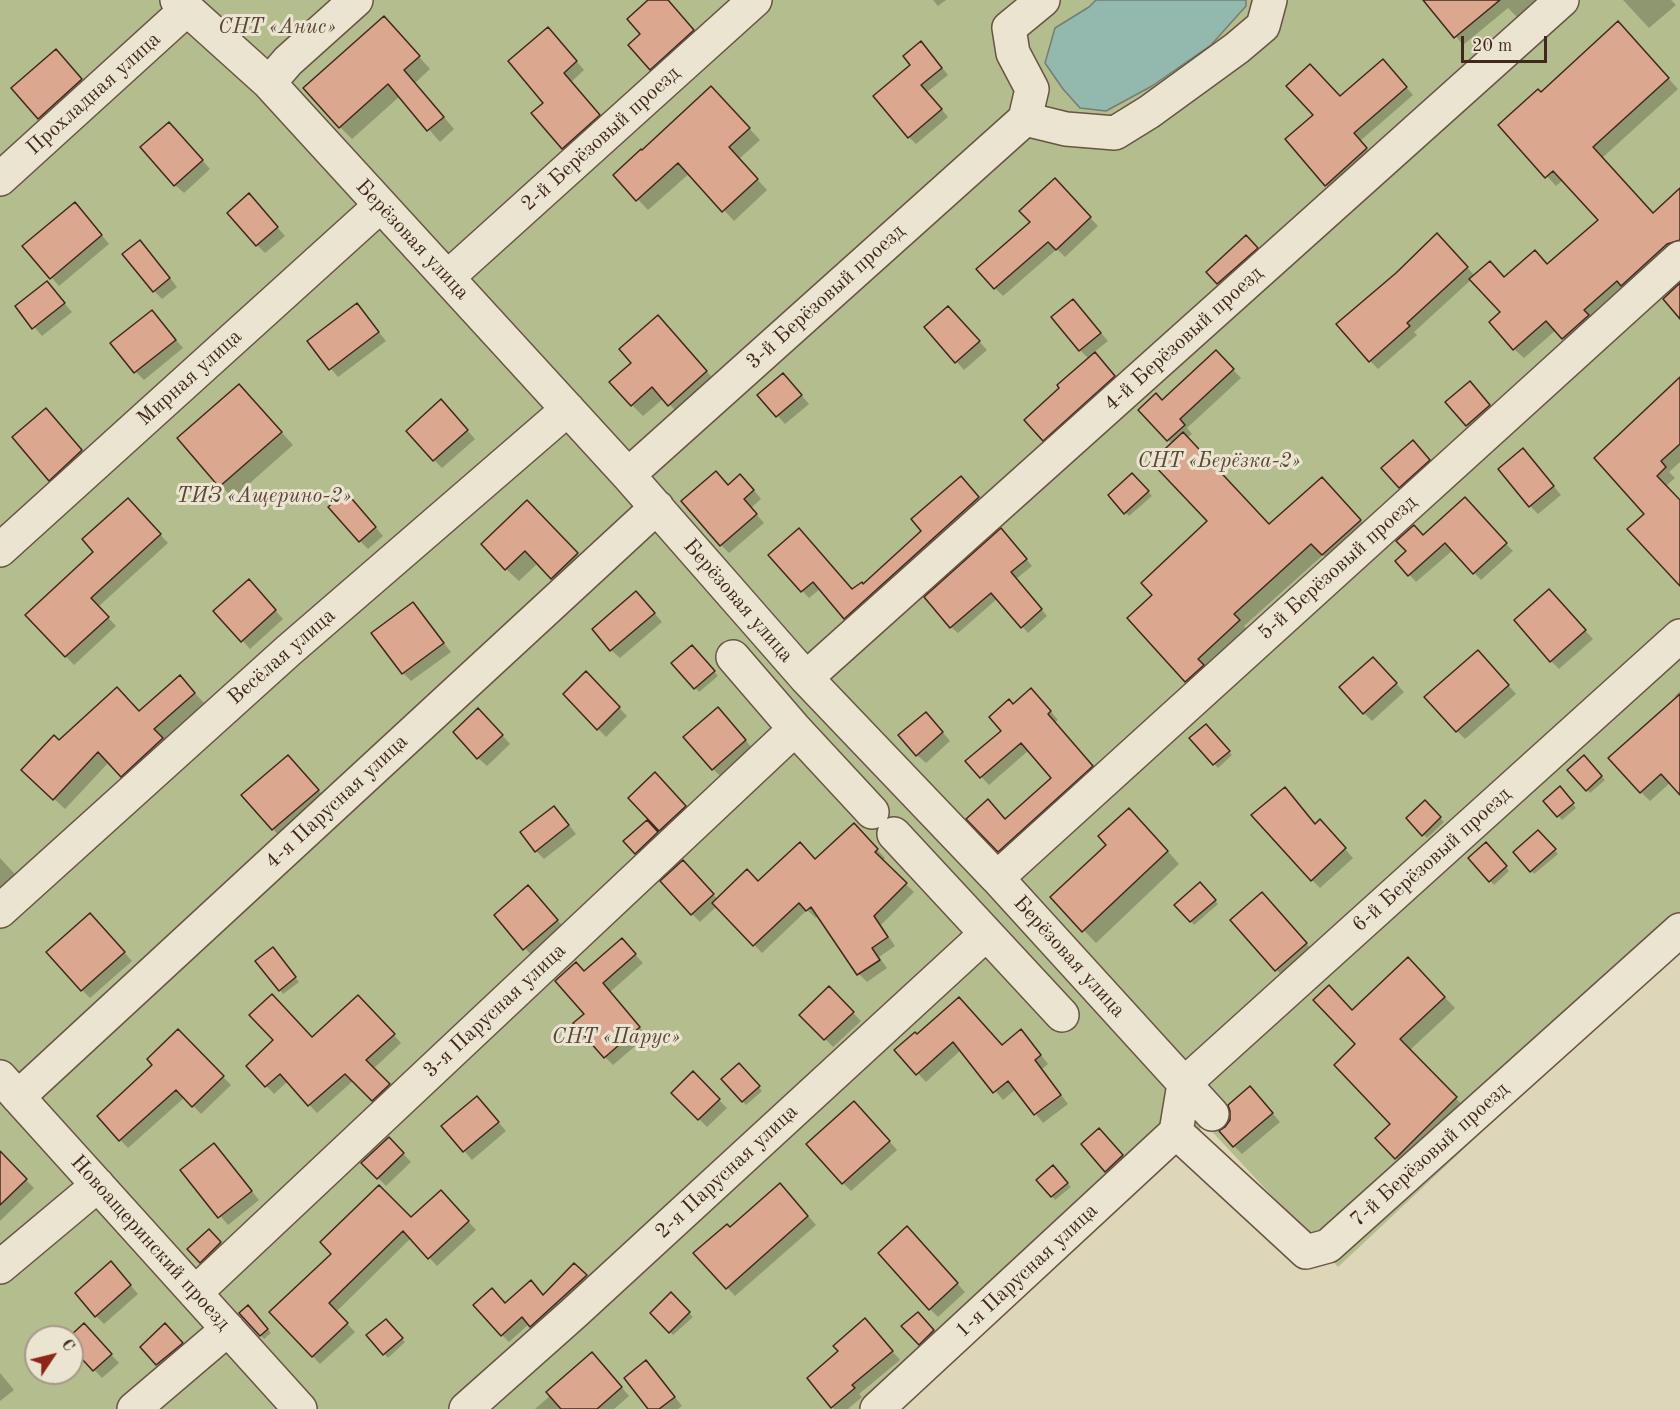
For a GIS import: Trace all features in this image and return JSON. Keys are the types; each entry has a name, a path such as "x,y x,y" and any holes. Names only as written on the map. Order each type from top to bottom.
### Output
{"street":[{"path":"269,83 288,61 356,0"},
{"name":"2-й Берёзовый проезд","path":"448,277 755,0"},
{"path":"1043,0 1009,28 1013,53 1032,89 1025,119 1066,129 1115,133 1149,112 1237,48 1263,26 1270,0"},
{"name":"4-й Берёзовый проезд","path":"806,678 1562,0"},
{"name":"Берёзовая улица","path":"182,5 269,83 657,507 806,678 997,878 1212,1114"},
{"name":"Прохладная улица","path":"0,179 182,5"},
{"name":"3-й Берёзовый проезд","path":"628,475 1025,119"},
{"name":"Мирная улица","path":"0,550 380,206"},
{"name":"5-й Берёзовый проезд","path":"997,878 1680,258"},
{"name":"Весёлая улица","path":"0,910 288,651 568,409"},
{"name":"4-я Парусная улица","path":"9,1087 657,507"},
{"name":"6-й Берёзовый проезд","path":"1185,1084 1680,636"},
{"path":"733,657 795,729 1062,1015"},
{"name":"3-я Парусная улица","path":"195,1293 795,729"},
{"name":"7-й Берёзовый проезд","path":"1176,1132 1306,1252 1328,1246 1680,930"},
{"name":"2-я Парусная улица","path":"466,1409 574,1313 986,934"},
{"path":"1176,1132 1185,1084"},
{"name":"Новоащеринский проезд","path":"9,1087 300,1409"},
{"name":"1-я Парусная улица","path":"877,1409 1176,1132"},
{"path":"0,1267 98,1185"},
{"path":"134,1409 228,1329"}],"green space":[{"path":"0,0 1680,0 1680,946 1338,1267 1205,1124 899,1409 0,1409"}],"water":[{"path":"1096,0 1246,0 1246,6 1211,45 1152,86 1106,111 1080,108 1045,63 1055,28 1089,7"}],"building":[{"path":"648,0 668,0 694,30 650,70 628,45 640,34 627,19"},
{"path":"1423,0 1500,0 1454,38"},
{"path":"384,16 420,56 404,70 444,117 427,131 388,84 339,128 303,88"},
{"path":"1618,21 1669,78 1593,147 1653,213 1680,188 1680,240 1667,244 1621,286 1617,281 1584,310 1589,315 1562,339 1546,321 1513,350 1489,322 1500,312 1469,279 1490,261 1504,277 1535,250 1547,264 1598,220 1553,171 1545,178 1498,125 1538,89 1541,92"},
{"path":"548,27 577,61 564,73 600,115 562,149 531,113 543,103 508,61"},
{"path":"921,41 942,68 921,85 942,109 908,138 873,96 910,65 903,56"},
{"path":"56,49 82,79 38,119 11,88"},
{"path":"1383,59 1407,87 1354,133 1367,148 1325,186 1285,139 1313,115 1286,86 1310,64 1340,96"},
{"path":"711,86 750,128 729,147 758,179 722,212 678,163 636,201 613,175"},
{"path":"169,122 203,160 174,186 140,147"},
{"path":"1055,178 1091,217 1056,250 1048,242 994,289 976,269 1030,222 1019,211"},
{"path":"249,193 278,227 256,246 227,213"},
{"path":"75,202 102,235 50,279 22,246"},
{"path":"1437,233 1468,267 1407,323 1410,326 1369,362 1336,324 1396,273"},
{"path":"1246,235 1258,248 1217,284 1206,272"},
{"path":"140,240 170,278 153,292 122,254"},
{"path":"47,281 65,303 32,329 15,306"},
{"path":"1680,283 1680,319 1663,299"},
{"path":"1073,299 1101,333 1079,351 1051,317"},
{"path":"357,303 379,332 329,370 307,341"},
{"path":"948,306 980,341 955,363 924,327"},
{"path":"152,310 176,340 134,373 110,343"},
{"path":"658,315 707,371 668,406 652,387 631,406 609,382 631,363 619,349"},
{"path":"1216,350 1234,369 1180,419 1185,425 1167,441 1138,410 1156,393 1162,400"},
{"path":"1095,352 1115,376 1043,441 1024,420 1059,388 1057,385"},
{"path":"783,373 802,395 776,417 757,395"},
{"path":"1680,377 1680,444 1661,461 1666,467 1657,476 1680,500 1680,586 1627,529 1644,514 1594,458"},
{"path":"1470,381 1490,405 1466,426 1445,402"},
{"path":"239,384 282,432 219,487 177,438"},
{"path":"441,399 468,430 433,461 406,431"},
{"path":"46,408 82,450 49,481 12,437"},
{"path":"1183,432 1269,524 1322,477 1361,520 1322,555 1311,544 1234,614 1240,620 1198,659 1204,665 1185,682 1127,618 1152,595 1141,583 1207,521 1151,462"},
{"path":"1413,440 1430,460 1399,488 1381,468"},
{"path":"1523,448 1554,486 1529,507 1498,469"},
{"path":"716,471 728,485 740,474 754,490 744,499 757,514 720,546 681,501"},
{"path":"1132,473 1149,491 1124,514 1108,495"},
{"path":"961,476 979,497 844,619 813,582 801,592 768,555 799,528 852,589 862,582 863,584 921,531 911,519"},
{"path":"346,492 376,527 359,542 328,507"},
{"path":"1465,497 1507,543 1473,574 1445,543 1408,576 1395,561 1406,551 1396,541 1414,525 1423,535"},
{"path":"128,498 161,534 91,598 109,617 65,657 25,615 93,552 82,539"},
{"path":"527,500 578,553 551,579 525,551 505,570 481,544"},
{"path":"1001,528 1027,559 1011,572 1042,609 1021,628 991,593 950,628 924,597"},
{"path":"249,579 276,610 241,642 213,611"},
{"path":"1549,589 1586,630 1550,662 1514,620"},
{"path":"636,591 655,613 610,651 592,629"},
{"path":"413,602 444,643 402,674 371,633"},
{"path":"692,645 715,671 694,689 671,663"},
{"path":"1478,650 1509,685 1456,732 1424,697"},
{"path":"1373,657 1397,683 1363,714 1339,687"},
{"path":"586,671 620,707 597,730 563,694"},
{"path":"180,675 195,693 154,729 163,738 121,777 98,752 53,800 21,770 54,735 59,740 117,687 139,711"},
{"path":"1031,688 1051,711 1048,714 1093,766 998,852 966,819 988,799 1005,819 1051,778 1021,743 980,778 965,761 1001,731 989,717 1009,699 1013,704"},
{"path":"1680,694 1680,795 1661,774 1640,793 1608,758"},
{"path":"718,707 746,740 712,770 683,737"},
{"path":"478,708 503,735 477,759 453,732"},
{"path":"926,712 943,732 916,756 898,735"},
{"path":"1206,724 1230,751 1213,765 1189,738"},
{"path":"288,755 319,790 272,830 241,795"},
{"path":"1584,755 1602,776 1586,791 1567,770"},
{"path":"655,772 686,806 659,831 628,798"},
{"path":"1560,786 1574,803 1557,817 1543,801"},
{"path":"1285,787 1315,824 1320,819 1346,848 1311,881 1251,815"},
{"path":"1425,800 1441,817 1422,836 1406,818"},
{"path":"554,806 569,825 535,852 520,832"},
{"path":"1129,808 1168,851 1082,932 1050,897 1106,845 1098,836"},
{"path":"647,820 658,832 635,854 623,841"},
{"path":"854,823 878,849 875,852 907,883 874,916 888,937 872,948 880,960 857,975 811,907 806,911 799,903 753,946 712,903 747,869 758,881 800,842 815,859"},
{"path":"1538,830 1556,849 1530,872 1513,852"},
{"path":"1486,842 1507,866 1489,882 1468,858"},
{"path":"683,860 714,894 691,915 660,881"},
{"path":"1200,882 1216,900 1190,922 1174,905"},
{"path":"528,885 558,920 523,950 494,915"},
{"path":"1262,892 1307,943 1275,971 1230,920"},
{"path":"90,913 125,952 81,991 46,952"},
{"path":"622,938 636,954 603,983 640,1027 604,1058 573,1023 584,1014 555,981 576,962 584,971"},
{"path":"273,947 296,977 279,991 255,961"},
{"path":"1408,957 1445,997 1400,1039 1457,1097 1395,1159 1375,1138 1390,1124 1334,1065 1355,1044 1313,1000 1329,985 1352,1010"},
{"path":"829,986 854,1012 824,1040 799,1015"},
{"path":"272,994 312,1037 358,995 395,1034 366,1060 390,1084 372,1101 345,1074 308,1106 280,1074 265,1087 246,1066 273,1040 249,1015"},
{"path":"959,997 1002,1045 1021,1029 1041,1055 1035,1060 1061,1095 1034,1115 1008,1081 993,1093 953,1042 916,1075 894,1050 915,1032 917,1034"},
{"path":"178,1029 224,1076 192,1107 176,1090 119,1141 97,1116 152,1065 147,1059"},
{"path":"739,1063 760,1086 742,1102 721,1079"},
{"path":"693,1071 720,1099 698,1120 671,1093"},
{"path":"1250,1086 1273,1113 1233,1147 1219,1131 1230,1120 1228,1105"},
{"path":"477,1096 499,1122 463,1152 441,1126"},
{"path":"854,1101 890,1141 842,1184 806,1144"},
{"path":"1099,1128 1123,1155 1105,1172 1081,1144"},
{"path":"389,1137 404,1153 377,1179 361,1163"},
{"path":"214,1143 252,1191 218,1218 180,1170"},
{"path":"0,1151 27,1179 0,1205"},
{"path":"1053,1165 1068,1183 1051,1197 1036,1180"},
{"path":"780,1183 808,1216 726,1289 693,1253 727,1224 730,1227"},
{"path":"379,1185 411,1217 441,1190 469,1221 428,1259 403,1231 329,1303 348,1323 312,1357 269,1312 331,1254 320,1242"},
{"path":"907,1226 958,1283 929,1310 878,1253"},
{"path":"209,1229 221,1242 200,1263 187,1249"},
{"path":"111,1261 131,1285 95,1317 75,1293"},
{"path":"574,1263 587,1275 530,1327 522,1317 501,1336 473,1305 492,1288 505,1303 531,1280 543,1295"},
{"path":"671,1292 690,1312 669,1333 650,1313"},
{"path":"248,1305 268,1329 260,1336 239,1313"},
{"path":"918,1312 934,1330 919,1345 901,1326"},
{"path":"865,1318 893,1351 852,1385 855,1388 831,1408 807,1378 838,1351 833,1346"},
{"path":"386,1319 403,1338 383,1355 366,1335"},
{"path":"84,1323 112,1354 93,1371 84,1361 84,1325 82,1325"},
{"path":"165,1323 183,1343 156,1365 140,1347"},
{"path":"592,1352 622,1387 597,1409 561,1409 546,1392"},
{"path":"646,1360 675,1397 659,1409 648,1409 624,1378"}],"park label":[{"name":"СНТ «Анис»","path":"277,27"},
{"name":"СНТ «Берёзка-2»","path":"1219,461"},
{"name":"ТИЗ «Ащерино-2»","path":"264,496"},
{"name":"СНТ «Парус»","path":"616,1037"}]}
